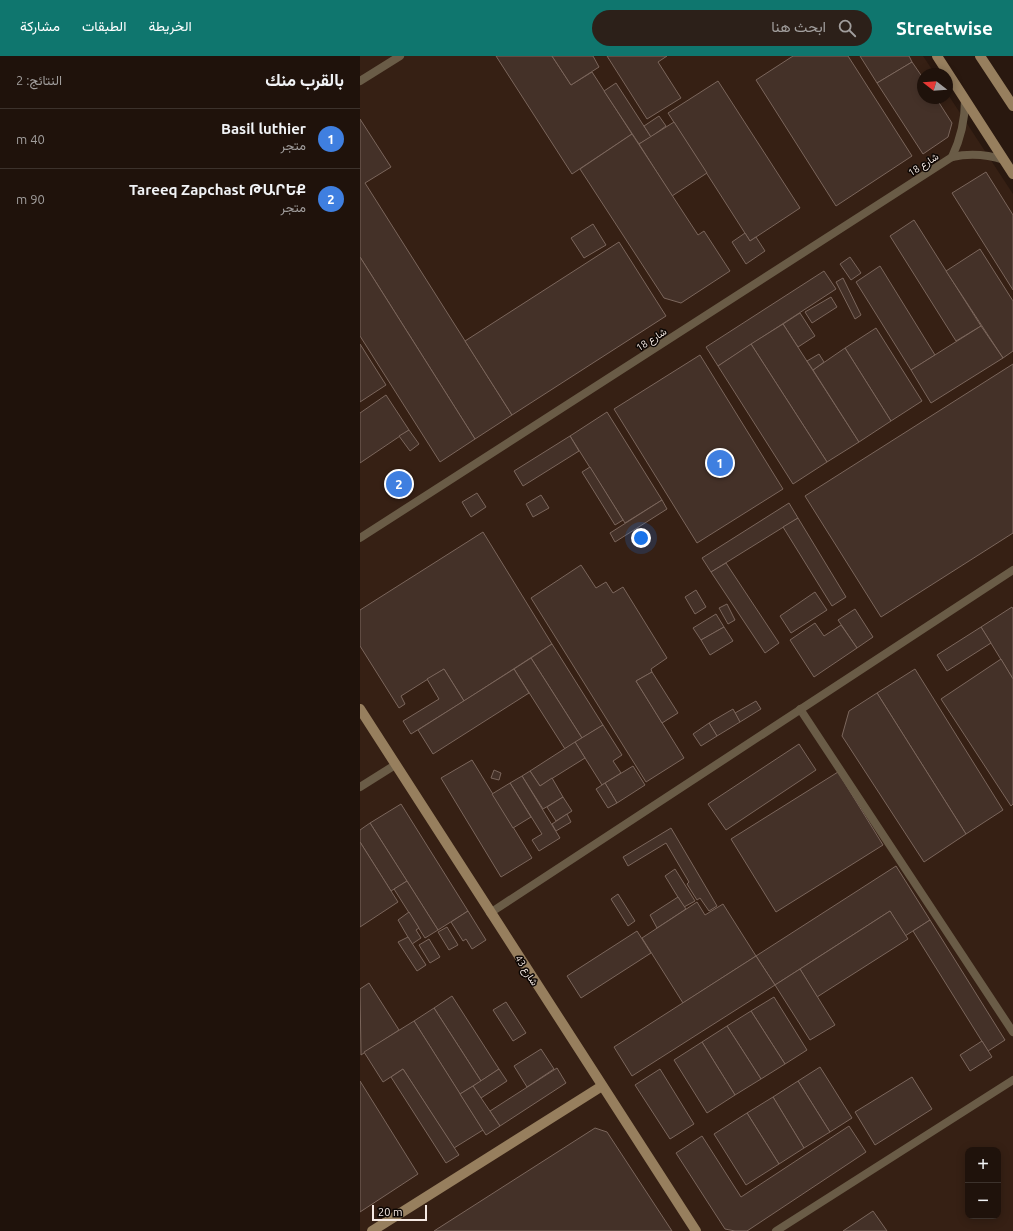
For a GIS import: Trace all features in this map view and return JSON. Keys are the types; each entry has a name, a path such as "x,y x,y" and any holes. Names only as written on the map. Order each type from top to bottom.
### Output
{"street":[{"path":"937,56 1013,174"},
{"path":"980,56 1013,106"},
{"name":"شارع 43","path":"360,709 696,1231"},
{"path":"372,1231 602,1086"}],"lane":[{"path":"360,81 400,56"},
{"name":"شارع 18","path":"952,157 962,129 965,112 965,100"},
{"name":"شارع 18","path":"360,538 952,157 962,155 983,155 1004,160"},
{"path":"490,913 1013,570"},
{"path":"800,709 1013,1032"},
{"path":"360,787 395,765"},
{"path":"776,1231 1013,1080"}],"shaded area":[{"path":"360,56 923,56 931,68 917,68 917,104 953,104 953,102 1013,194 1013,1231 360,1231"}],"building":[{"path":"496,56 552,56 571,85 592,72 632,134 572,174"},
{"path":"552,56 593,56 599,67 571,85"},
{"path":"607,56 667,56 658,62 681,98 647,119"},
{"path":"793,56 848,56 912,156 836,206 756,80"},
{"path":"860,56 909,56 912,62 877,83"},
{"path":"912,62 917,69 917,104 940,104 952,123 948,137 923,154 877,83"},
{"path":"718,81 800,208 750,241 668,113"},
{"path":"616,83 651,137 639,144 604,91"},
{"path":"659,116 666,126 651,137 644,126"},
{"path":"360,119 391,167 365,183 512,415 475,439 360,257"},
{"path":"674,122 707,173 672,196 639,144"},
{"path":"632,134 698,235 704,231 730,271 681,303 664,298 580,169"},
{"path":"986,172 1013,215 1013,290 952,193"},
{"path":"914,220 981,326 956,341 890,236"},
{"path":"593,224 606,245 584,258 571,238"},
{"path":"745,233 750,241 756,237 765,251 746,264 732,242"},
{"path":"619,242 666,316 512,415 465,341"},
{"path":"980,249 1013,301 1013,351 1003,358 946,271"},
{"path":"360,257 475,439 440,462 360,336"},
{"path":"850,257 861,273 851,280 840,264"},
{"path":"880,266 935,355 911,370 856,282"},
{"path":"824,271 836,289 718,366 706,347"},
{"path":"843,278 861,315 855,319 836,282"},
{"path":"831,297 837,307 812,323 805,312"},
{"path":"800,313 815,336 798,347 783,324"},
{"path":"783,324 859,442 827,462 751,344"},
{"path":"981,326 1003,358 931,403 911,370"},
{"path":"876,328 922,401 891,421 845,348"},
{"path":"360,344 386,385 360,402"},
{"path":"751,344 827,462 793,484 718,366"},
{"path":"845,348 891,421 859,442 813,370"},
{"path":"819,354 824,362 813,370 807,361"},
{"path":"700,355 783,489 697,543 614,409"},
{"path":"1013,364 1013,533 881,617 805,496"},
{"path":"386,395 409,430 360,463 360,413"},
{"path":"607,412 662,500 625,523 570,436"},
{"path":"409,430 419,444 410,451 399,436"},
{"path":"570,436 579,451 523,486 514,471"},
{"path":"590,467 623,520 615,525 582,472"},
{"path":"477,493 486,507 471,517 462,502"},
{"path":"541,495 549,508 533,517 526,504"},
{"path":"662,500 667,509 615,542 610,533"},
{"path":"789,503 798,518 711,572 702,558"},
{"path":"798,518 846,597 832,606 783,527"},
{"path":"483,532 552,644 464,701 444,669 401,696 405,704 399,708 360,646 360,610"},
{"path":"726,563 779,643 765,653 711,572"},
{"path":"581,565 596,588 606,582 613,593 623,587 667,658 651,669 652,672 636,681 684,758 646,782 531,598"},
{"path":"696,590 706,607 695,614 685,597"},
{"path":"815,592 827,610 791,633 780,616"},
{"path":"727,604 735,620 728,624 719,608"},
{"path":"1012,607 1013,609 1013,679 981,627"},
{"path":"855,609 873,637 857,648 838,620"},
{"path":"716,614 724,627 701,640 693,628"},
{"path":"815,623 824,636 841,625 857,648 814,677 790,640"},
{"path":"724,627 733,641 710,655 701,640"},
{"path":"981,627 991,643 947,671 937,655"},
{"path":"552,644 603,725 582,738 531,658"},
{"path":"531,658 582,738 565,749 514,669"},
{"path":"1001,659 1013,679 1013,804 1011,806 941,699"},
{"path":"444,669 464,701 411,734 403,721 439,699 427,679"},
{"path":"514,669 529,693 433,754 418,730"},
{"path":"915,669 1003,810 966,834 877,693"},
{"path":"652,672 678,713 662,723 636,681"},
{"path":"877,693 966,834 924,862 842,736 849,711"},
{"path":"756,701 761,709 740,722 735,713"},
{"path":"733,709 740,722 717,736 709,723"},
{"path":"709,723 717,736 701,746 693,734"},
{"path":"603,725 622,755 613,761 621,773 602,785 575,742"},
{"path":"575,742 585,758 540,786 530,771"},
{"path":"799,744 816,770 726,830 708,804"},
{"path":"472,760 532,858 501,877 441,778"},
{"path":"633,766 645,785 617,803 605,783"},
{"path":"494,770 501,773 499,780 491,778"},
{"path":"530,771 540,786 552,778 563,797 543,809 522,776"},
{"path":"838,772 883,845 776,912 731,839"},
{"path":"522,776 560,838 539,851 532,840 542,834 510,783"},
{"path":"510,783 531,817 513,828 492,794"},
{"path":"605,783 617,803 608,808 596,789"},
{"path":"563,797 572,811 556,821 547,807"},
{"path":"401,804 468,911 438,930 370,823"},
{"path":"567,814 571,822 556,831 552,824"},
{"path":"370,823 407,881 391,891 360,842 360,830"},
{"path":"671,828 717,906 709,911 700,898 697,900 687,884 689,882 666,843 628,866 623,857"},
{"path":"360,842 398,902 360,927"},
{"path":"896,866 930,920 905,936 890,911 775,985 756,956"},
{"path":"675,869 695,901 684,907 665,876"},
{"path":"407,881 438,930 425,938 394,889"},
{"path":"618,894 635,921 628,926 611,899"},
{"path":"678,897 686,909 657,928 650,915"},
{"path":"697,902 705,915 723,904 756,956 683,1003 642,938"},
{"path":"468,911 486,940 472,949 466,939 463,941 451,922"},
{"path":"890,911 908,939 817,997 800,969"},
{"path":"409,912 419,928 416,930 421,938 412,944 398,920"},
{"path":"930,920 1005,1040 988,1051 913,931"},
{"path":"447,927 458,945 449,950 438,932"},
{"path":"637,931 651,953 581,998 567,976"},
{"path":"408,937 426,965 417,971 398,942"},
{"path":"429,939 440,957 430,963 419,945"},
{"path":"756,956 775,985 632,1076 614,1047"},
{"path":"800,969 835,1025 810,1040 775,985"},
{"path":"369,983 399,1030 361,1055 360,989"},
{"path":"452,996 499,1069 481,1081 434,1008"},
{"path":"774,997 807,1050 785,1064 751,1011"},
{"path":"506,1002 526,1033 513,1041 493,1010"},
{"path":"434,1008 481,1081 460,1094 414,1021"},
{"path":"751,1011 785,1064 761,1079 727,1026"},
{"path":"414,1021 483,1130 454,1148 403,1069 383,1082 364,1052"},
{"path":"727,1026 761,1079 735,1095 702,1042"},
{"path":"982,1041 992,1057 970,1071 960,1055"},
{"path":"702,1042 735,1095 707,1113 674,1060"},
{"path":"541,1049 554,1069 527,1087 514,1066"},
{"path":"820,1067 852,1118 830,1132 798,1081"},
{"path":"557,1068 566,1083 500,1126 490,1111"},
{"path":"403,1069 459,1155 446,1163 391,1077"},
{"path":"499,1069 507,1081 481,1098 473,1086"},
{"path":"660,1069 694,1124 670,1139 635,1085"},
{"path":"912,1077 932,1109 875,1145 855,1112"},
{"path":"360,1081 418,1174 360,1212"},
{"path":"798,1081 830,1132 804,1148 773,1097"},
{"path":"473,1086 500,1126 486,1135 460,1094"},
{"path":"773,1097 804,1148 779,1164 747,1113"},
{"path":"747,1113 779,1164 746,1185 714,1134"},
{"path":"849,1126 866,1152 747,1231 725,1229 676,1153 702,1136 741,1197"},
{"path":"595,1128 607,1132 672,1231 434,1231"},
{"path":"873,1211 887,1231 843,1231"}],"place":[{"name":"Basil luthier","path":"720,463"},
{"name":"Tareeq Zapchast ԹԱՐԵՔ","path":"399,484"}]}
